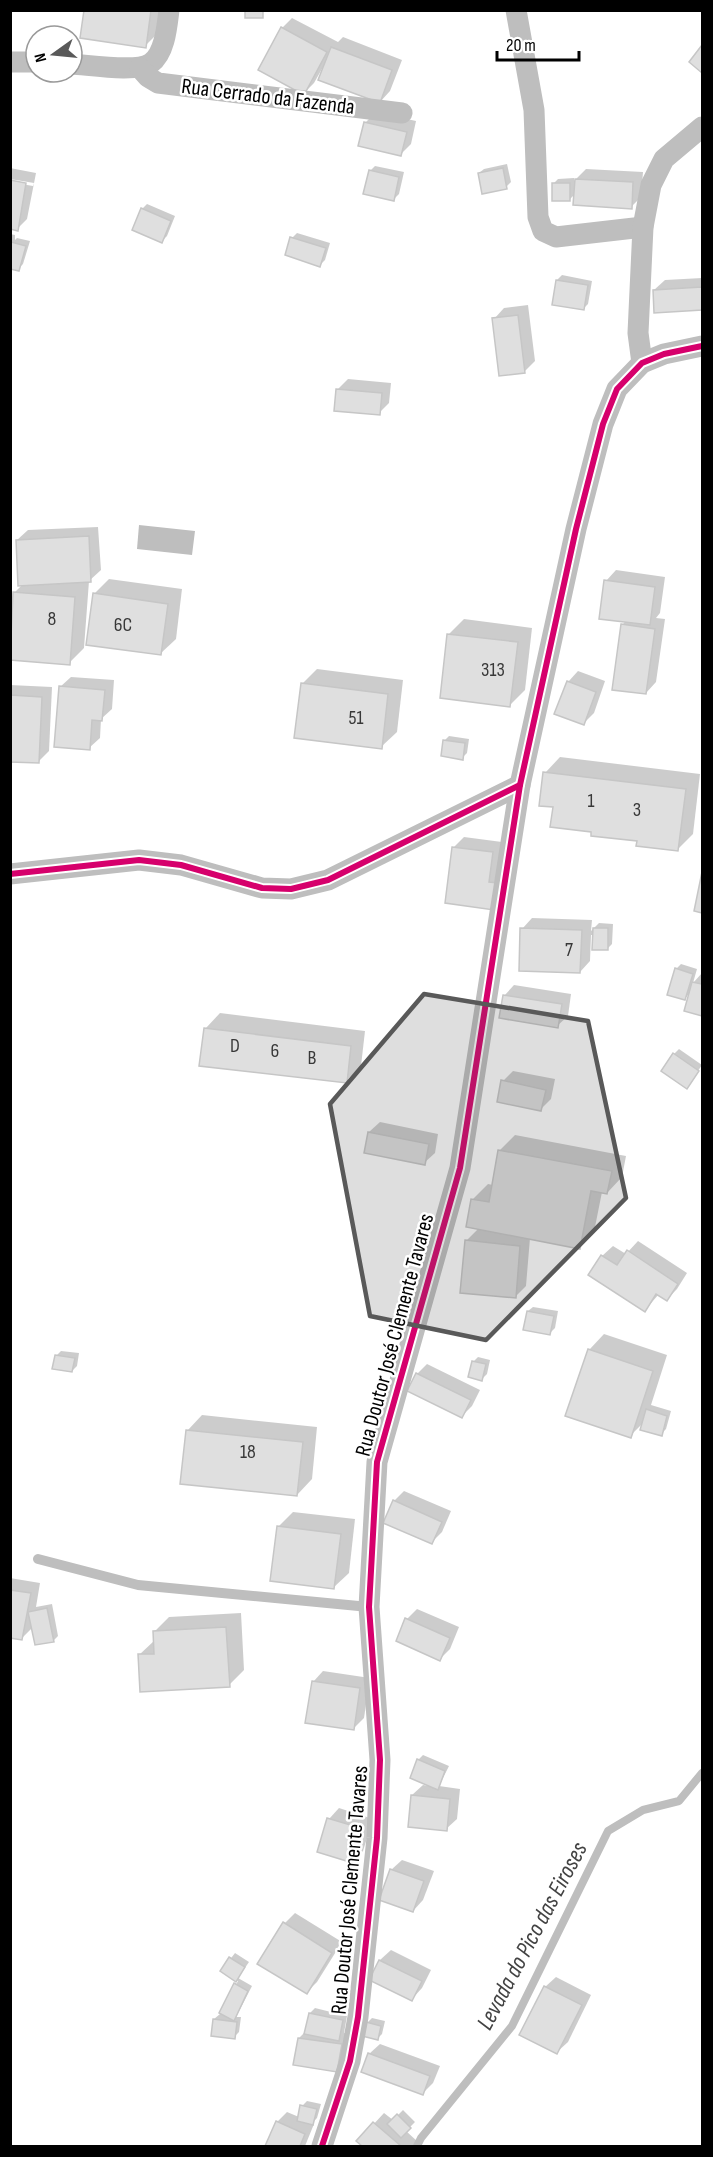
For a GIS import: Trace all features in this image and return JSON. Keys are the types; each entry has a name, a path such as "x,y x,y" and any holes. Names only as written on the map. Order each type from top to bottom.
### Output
{"street":[{"name":"Rua Cerrado da Fazenda","path":"84,65 140,68 152,62 161,50 169,10"},
{"path":"516,10 534,110 538,217 543,231 556,237 643,227"},
{"name":"Rua Cerrado da Fazenda","path":"140,68 158,83 402,113"},
{"path":"702,127 664,159 651,185 643,227 638,333 642,363 664,354 702,346"},
{"name":"Rua Doutor José Clemente Tavares","path":"322,2146 350,2061 358,2017 377,1838 380,1760 369,1607 377,1462 460,1168 520,785 576,529 603,424 617,389 642,363"},
{"path":"10,874 139,861 181,865 262,888 291,889 327,880 520,785"}],"lane":[{"path":"38,1559 138,1585 369,1607"}],"highlighted area":[{"path":"424,994 588,1021 626,1198 486,1340 370,1316 330,1104"}],"shaded area":[{"path":"139,525 195,531 192,555 137,549"}],"building":[{"path":"84,10 151,10 146,48 84,39 84,24 82,24"},
{"path":"245,10 263,10 263,18 245,18"},
{"path":"281,27 327,52 304,95 258,70"},
{"path":"702,45 702,73 689,62"},
{"path":"331,47 392,70 380,103 318,80"},
{"path":"364,122 407,132 401,156 358,146"},
{"path":"503,168 507,189 482,194 478,173"},
{"path":"369,170 399,177 394,201 363,194"},
{"path":"575,179 633,182 632,209 573,205"},
{"path":"10,180 26,183 18,231 10,229"},
{"path":"552,183 570,183 570,201 552,201"},
{"path":"141,208 171,221 162,243 132,230"},
{"path":"290,237 326,248 320,267 285,255"},
{"path":"11,242 26,246 19,271 10,269"},
{"path":"556,280 588,285 584,310 552,305"},
{"path":"702,287 702,310 654,313 653,290"},
{"path":"518,315 525,373 499,376 492,318"},
{"path":"336,389 382,393 380,415 334,411"},
{"path":"89,536 91,582 18,586 16,540"},
{"path":"604,580 655,587 650,625 599,619"},
{"path":"13,592 75,597 70,665 10,660"},
{"path":"93,593 168,604 161,655 86,645"},
{"path":"621,624 655,629 646,694 612,690"},
{"path":"447,634 518,642 510,707 440,698"},
{"path":"567,681 596,692 584,725 554,714"},
{"path":"301,683 388,694 382,749 294,738"},
{"path":"59,686 105,690 102,721 92,720 90,750 54,747"},
{"path":"10,695 42,697 39,763 10,762"},
{"path":"443,740 465,743 463,760 441,756"},
{"path":"543,772 686,789 678,851 636,846 637,841 591,836 591,832 550,827 553,807 539,806"},
{"path":"452,847 493,852 489,882 498,883 494,910 445,903"},
{"path":"702,872 702,913 694,911"},
{"path":"520,928 582,930 580,973 519,971"},
{"path":"593,928 608,928 608,950 592,950"},
{"path":"675,968 693,974 685,1000 667,995"},
{"path":"692,982 702,984 702,1016 684,1011"},
{"path":"503,995 562,1004 558,1028 499,1018"},
{"path":"204,1028 351,1046 347,1083 199,1066"},
{"path":"673,1053 699,1071 687,1089 661,1071"},
{"path":"501,1080 546,1090 541,1111 497,1102"},
{"path":"368,1132 429,1144 425,1165 364,1153"},
{"path":"498,1150 612,1171 607,1194 591,1191 580,1249 466,1227 471,1199 489,1202"},
{"path":"465,1240 520,1246 516,1298 460,1293"},
{"path":"627,1250 678,1284 667,1301 656,1294 645,1312 588,1275 601,1255 617,1265"},
{"path":"527,1311 554,1316 550,1335 523,1330"},
{"path":"588,1349 653,1371 631,1438 565,1416"},
{"path":"55,1355 75,1358 72,1372 52,1369"},
{"path":"472,1361 486,1364 482,1381 468,1377"},
{"path":"416,1373 471,1400 462,1418 407,1391"},
{"path":"646,1409 667,1416 662,1436 640,1430"},
{"path":"186,1430 303,1442 297,1496 180,1484"},
{"path":"393,1500 442,1522 432,1544 383,1523"},
{"path":"277,1526 341,1534 334,1589 270,1581"},
{"path":"10,1590 31,1593 22,1640 10,1638"},
{"path":"47,1608 54,1642 35,1645 28,1612"},
{"path":"405,1618 450,1638 440,1661 396,1641"},
{"path":"226,1627 230,1687 140,1692 138,1654 154,1654 153,1631"},
{"path":"312,1681 360,1688 354,1730 305,1723"},
{"path":"417,1759 445,1771 438,1790 410,1778"},
{"path":"411,1795 450,1799 447,1831 408,1827"},
{"path":"327,1818 364,1829 353,1863 317,1852"},
{"path":"390,1869 424,1881 413,1912 379,1900"},
{"path":"283,1922 332,1953 307,1994 257,1964"},
{"path":"229,1957 245,1967 236,1982 220,1971"},
{"path":"379,1960 422,1981 412,2001 369,1980"},
{"path":"234,1983 248,1991 234,2021 219,2013"},
{"path":"544,1986 582,2005 557,2054 519,2035"},
{"path":"309,2013 343,2020 339,2041 304,2034"},
{"path":"213,2019 237,2022 235,2039 211,2036"},
{"path":"366,2022 381,2026 378,2040 362,2036"},
{"path":"298,2038 342,2044 337,2072 293,2065"},
{"path":"368,2053 430,2076 423,2095 361,2072"},
{"path":"300,2105 317,2109 313,2125 297,2121"},
{"path":"397,2114 411,2128 401,2138 387,2124"},
{"path":"276,2121 305,2134 300,2146 265,2146"},
{"path":"373,2122 401,2146 362,2146 356,2141"}],"waterway":[{"name":"Levada do Pico das Eiroses","path":"417,2146 421,2138 512,2026 608,1831 643,1810 679,1801 702,1773"}],"cycle path":[{"path":"322,2146 350,2061 358,2017 377,1838 380,1760 369,1607 377,1462 460,1168 520,785 576,529 603,424 617,389 642,363 664,354 702,346"},
{"path":"10,874 139,860 181,865 262,888 291,889 328,880 520,785"}]}
